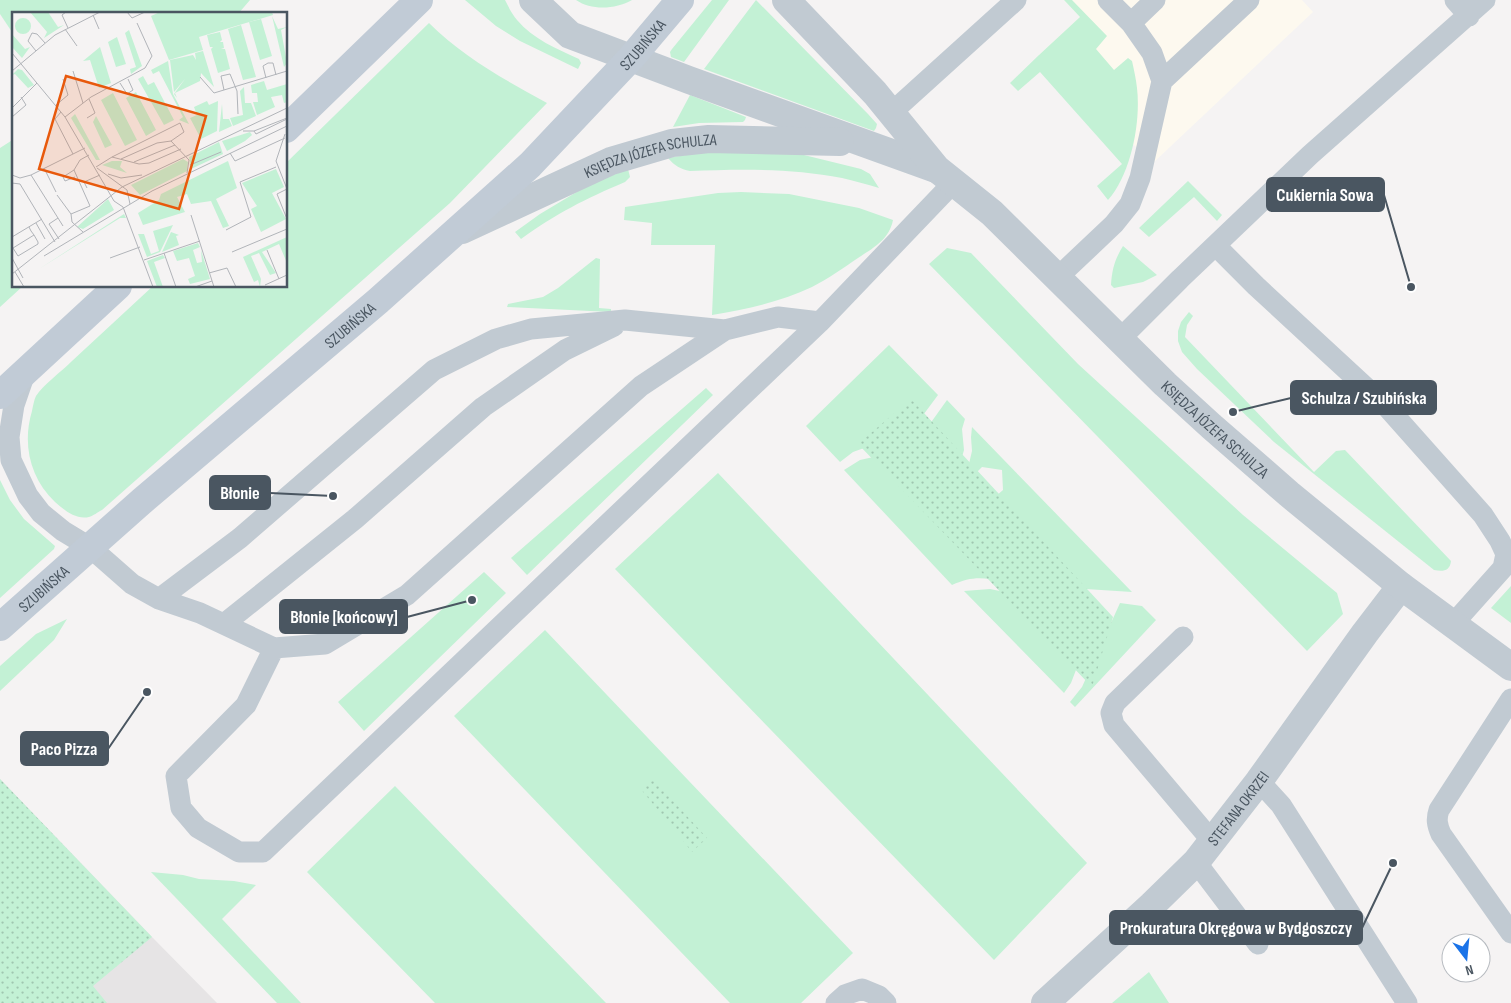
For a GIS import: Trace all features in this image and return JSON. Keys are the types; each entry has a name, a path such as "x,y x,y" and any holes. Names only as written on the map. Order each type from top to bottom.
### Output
{"main road":[{"path":"288,127 419,0"},
{"name":"SZUBIŃSKA","path":"0,627 142,501 378,301 530,165 631,58 680,0"},
{"path":"0,395 116,288"}],"street":[{"name":"KSIĘDZA JÓZEFA SCHULZA","path":"533,0 570,35 864,142 946,176"},
{"name":"KSIĘDZA JÓZEFA SCHULZA","path":"795,5 875,93 946,176 992,213 1165,384 1253,464 1401,586 1511,667"},
{"name":"KSIĘDZA JÓZEFA SCHULZA","path":"451,235 611,161 672,143 709,139 864,142"},
{"name":"STEFANA OKRZEI","path":"1045,1003 1152,905 1204,851 1258,781 1401,586"}],"lane":[{"path":"891,113 1016,0"},
{"path":"1057,278 1108,229 1130,204 1140,178 1162,81 1152,53 1131,23 1108,0"},
{"path":"1131,23 1155,0"},
{"path":"1162,81 1249,0"},
{"path":"1455,0 1469,16"},
{"path":"1120,339 1310,155 1485,0"},
{"path":"274,648 246,705 176,776 182,808 198,828 239,852 263,852 820,322 946,176"},
{"path":"1216,246 1256,286 1387,407 1483,514 1500,541 1506,554 1502,568 1453,624"},
{"path":"159,599 240,538 434,370 496,339 531,329 625,320 725,330 778,317 820,322"},
{"path":"224,624 355,519 483,407 565,350 625,320"},
{"path":"25,373 14,405 9,437 11,460 7,473 41,513 63,531 91,548 132,584 159,599 200,613 274,648 325,644 407,595 642,386 725,330"},
{"path":"1183,637 1115,703 1111,713 1114,725 1204,851 1258,944"},
{"path":"1511,699 1439,810 1436,818 1441,834 1511,933"},
{"path":"1258,781 1280,805 1407,1003"},
{"path":"836,1003 845,995 862,989 879,996 886,1003"}],"shaded area":[{"path":"1064,0 1302,0 1313,12 1153,163 1039,55 1080,17"},
{"path":"0,779 152,937 217,1003 0,1003"}],"green space":[{"path":"0,0 250,0 240,12 12,12 12,32 0,14"},
{"path":"465,0 505,0 515,18 530,33 579,59 581,63 578,69 520,41 496,26"},
{"path":"576,0 632,0 604,8 582,4"},
{"path":"712,0 729,0 684,62 671,57 670,52 672,49"},
{"path":"756,0 868,114 877,124 874,131 704,69"},
{"path":"1064,0 1072,0 1107,36 1096,49 1114,70 1128,58 1133,64 1138,102 1136,132 1123,176 1108,200 1097,186 1122,164 1040,72 1018,91 1010,83 1080,17"},
{"path":"429,23 470,57 500,77 547,103 450,203 102,510 84,518 70,514 46,493 30,460 28,448 29,423 36,396 151,288 288,288 288,161"},
{"path":"690,95 746,117 745,120 743,122 699,123 673,127"},
{"path":"12,140 12,288 21,288 0,307 0,148"},
{"path":"773,152 804,155 861,169 870,174 879,188 842,178 804,172 690,171 678,167 668,158 698,153"},
{"path":"628,169 630,177 625,182 572,207 521,239 515,232 540,214 590,184"},
{"path":"1188,181 1222,215 1217,221 1194,197 1149,237 1139,228"},
{"path":"718,193 789,194 859,208 893,220 888,233 880,243 812,287 776,301 712,315 715,245 651,245 652,223 624,220 625,207"},
{"path":"1123,246 1157,275 1143,282 1114,288 1111,285 1113,269"},
{"path":"947,248 971,253 1078,364 1243,515 1337,593 1343,614 1307,651 929,264"},
{"path":"596,258 600,259 599,308 611,309 611,312 507,307 508,304 543,297 558,288"},
{"path":"1189,312 1193,316 1187,325 1185,337 1314,472 1336,451 1345,450 1451,561 1448,569 1443,571 1434,570 1274,442 1197,369 1182,352 1178,341 1178,331 1181,322"},
{"path":"889,345 938,395 915,426 853,452 840,462 806,426"},
{"path":"706,388 713,395 527,575 511,558"},
{"path":"911,399 1113,617 1092,687 858,444"},
{"path":"947,400 965,419 962,429 964,450 958,472 927,428"},
{"path":"972,427 1132,592 1055,587 988,503 1003,490 1002,470 982,467 974,475 968,468 972,451"},
{"path":"887,454 1004,582 978,578 952,585 844,470 860,460"},
{"path":"718,473 1087,863 994,960 615,569"},
{"path":"0,480 10,500 24,519 55,546 0,598"},
{"path":"484,572 506,593 364,731 338,702"},
{"path":"1511,586 1511,623 1491,608"},
{"path":"990,589 1019,595 1084,649 1071,683 1064,693 964,591"},
{"path":"1120,603 1142,606 1156,620 1075,707 1070,702 1082,687"},
{"path":"67,619 54,640 0,691 0,666 36,634"},
{"path":"545,630 853,953 801,1003 730,1003 454,716"},
{"path":"652,778 707,838 692,852 640,788"},
{"path":"0,779 152,937 93,986 107,1003 0,1003"},
{"path":"395,786 606,1003 435,1003 307,872"},
{"path":"151,872 256,885 222,919 301,1003 277,1003"},
{"path":"1149,972 1169,1003 1112,1003"}],"place":[{"name":"Cukiernia Sowa","path":"1411,287"},
{"name":"Schulza / Szubińska","path":"1233,412"},
{"name":"Błonie","path":"333,496"},
{"name":"Błonie [końcowy]","path":"472,600"},
{"name":"Paco Pizza","path":"147,692"},
{"name":"Prokuratura Okręgowa w Bydgoszczy","path":"1393,863"}]}
